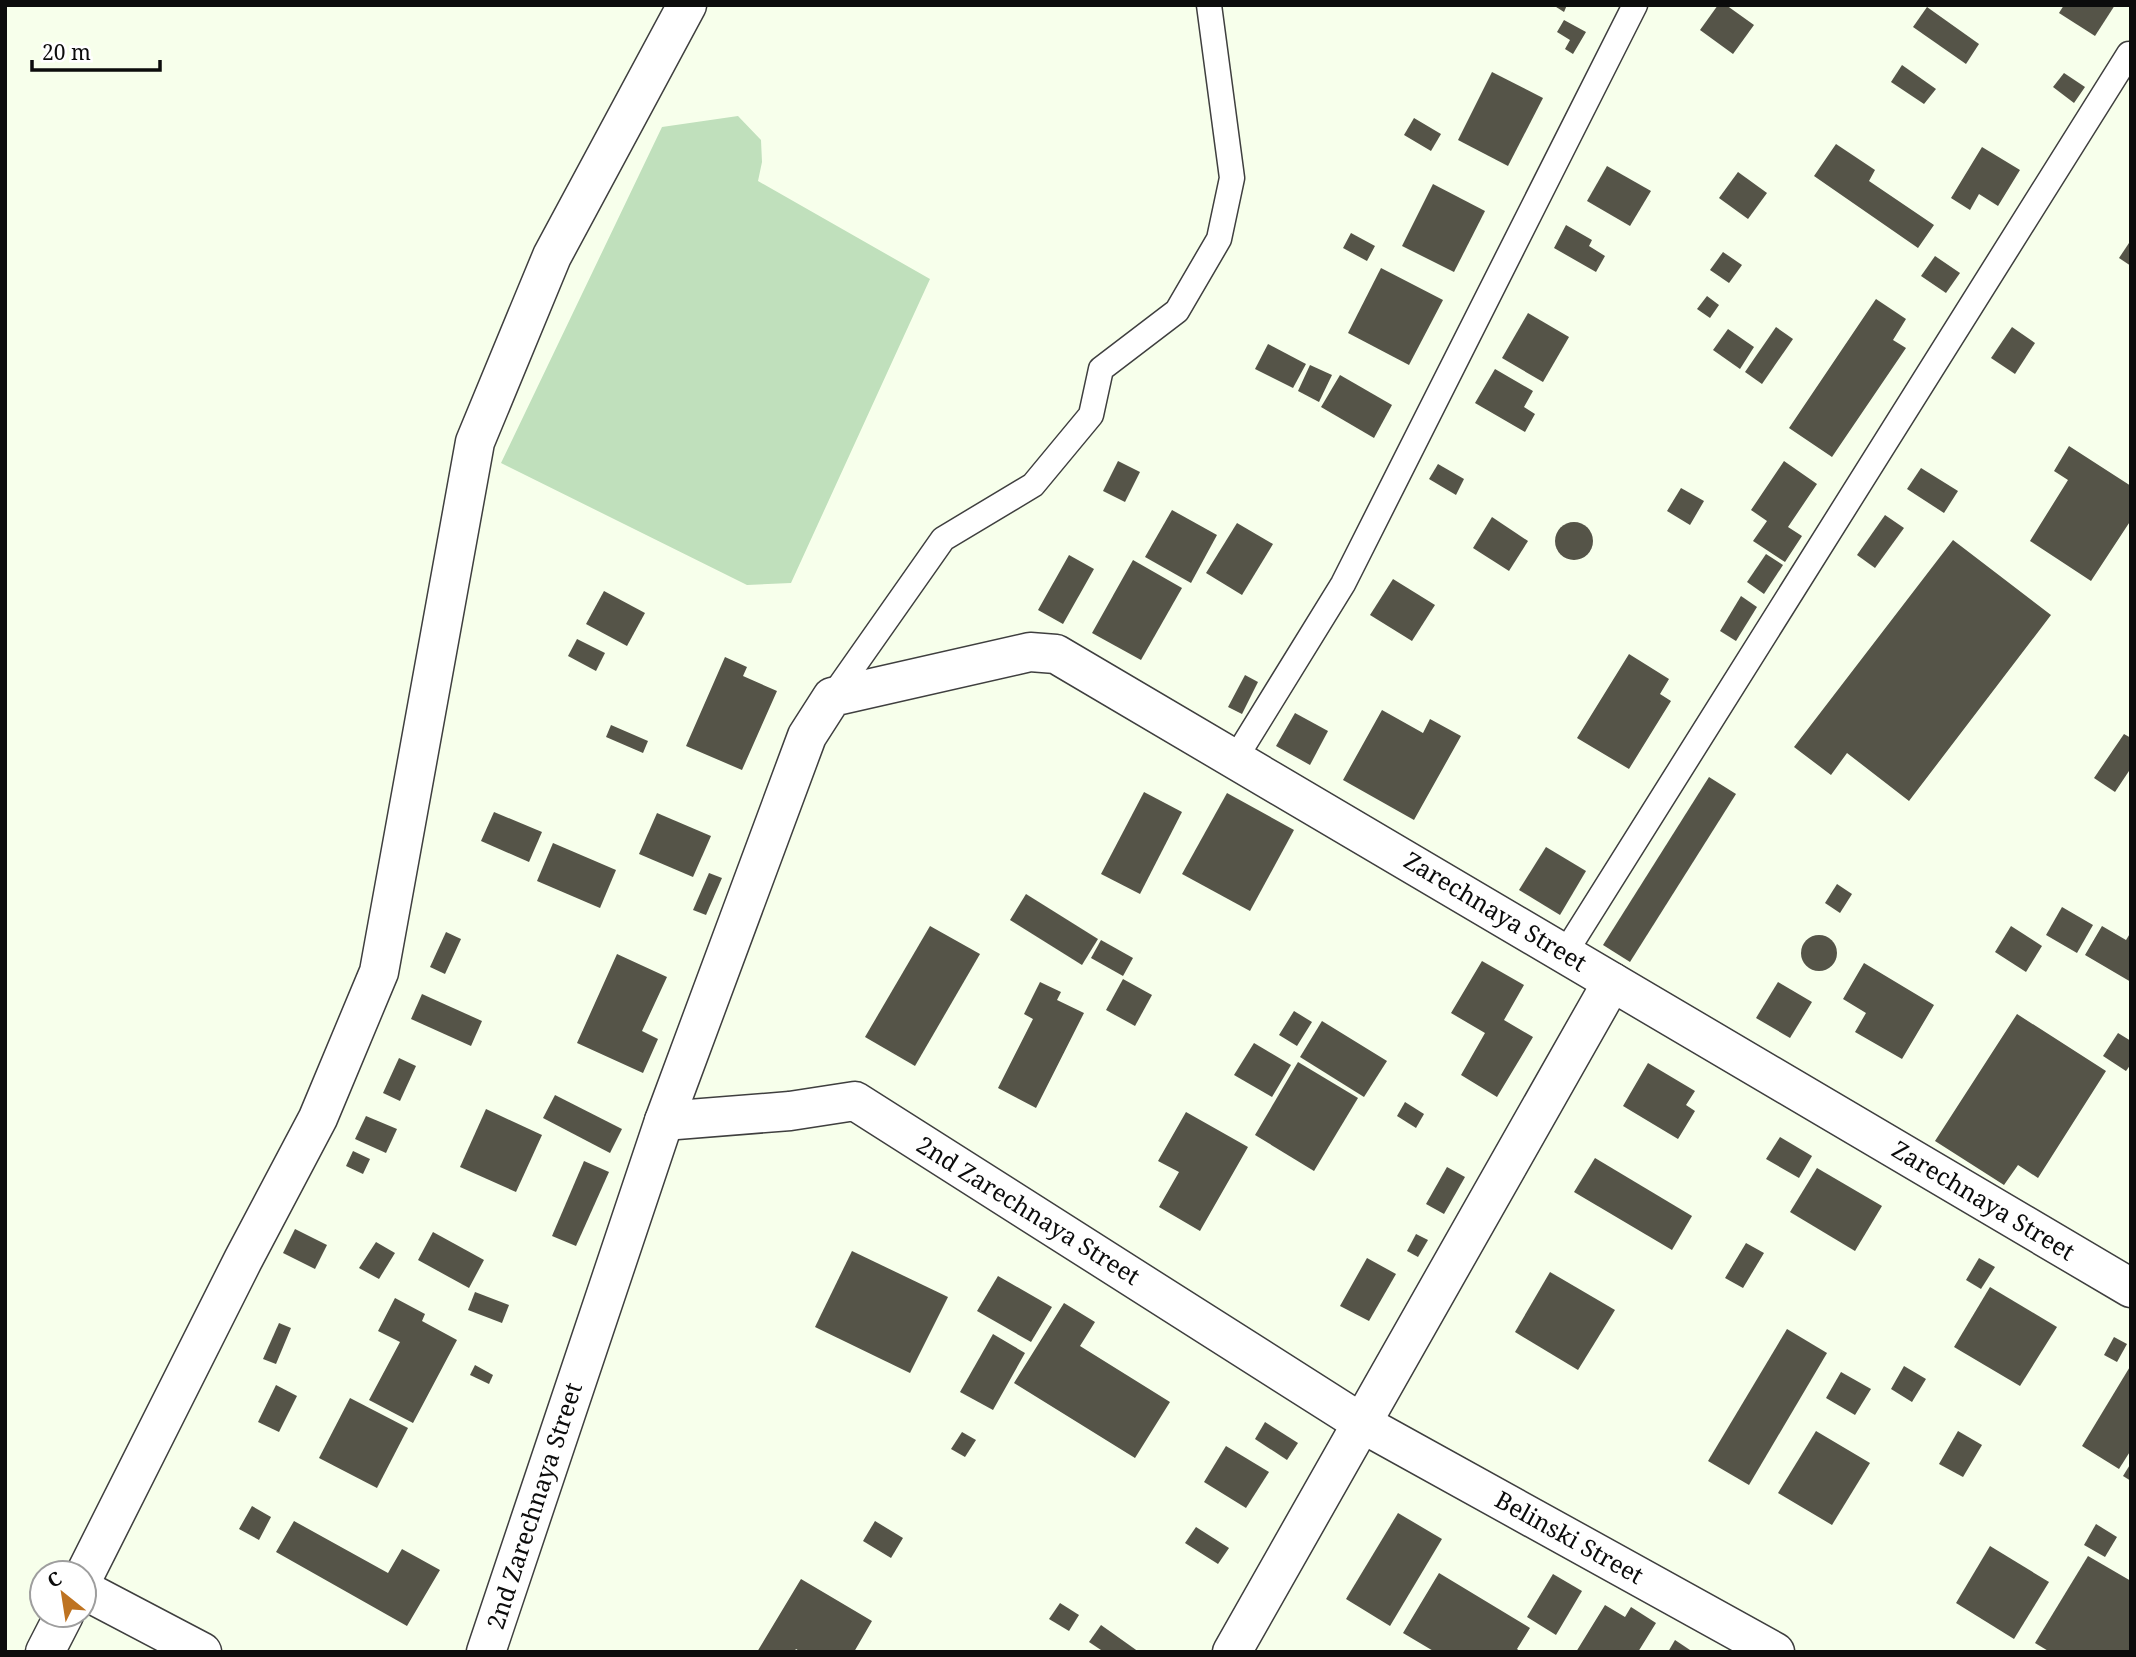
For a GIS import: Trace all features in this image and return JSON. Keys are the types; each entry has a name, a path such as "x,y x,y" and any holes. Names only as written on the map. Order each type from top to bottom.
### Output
{"street":[{"path":"93,1559 243,1260 318,1118 379,972 475,442 552,256 687,5"},
{"name":"Zarechnaya Street","path":"832,696 1030,652 1056,654 2131,1288"},
{"name":"2nd Zarechnaya Street","path":"486,1652 664,1121 807,736 832,696"},
{"path":"1232,1652 1612,982"},
{"name":"2nd Zarechnaya Street","path":"664,1121 790,1111 855,1101 1363,1424"},
{"name":"Belinski Street","path":"1363,1424 1775,1652"},
{"path":"98,1597 202,1652"},
{"path":"45,1652 57,1629"}],"lane":[{"path":"832,696 943,539 1032,485 1091,415 1101,369 1177,311 1219,239 1232,178 1209,5"},
{"path":"1235,759 1343,584 1635,5"},
{"path":"1565,953 2129,54"}],"green space":[{"path":"738,116 761,140 762,162 758,181 930,279 791,583 747,585 501,463 662,127"}],"building":[{"path":"1553,5 1567,5 1564,12"},
{"path":"1718,5 1726,5 1754,25 1733,54 1700,30"},
{"path":"2064,5 2115,5 2095,36 2059,13"},
{"path":"1927,7 1979,44 1966,64 1913,27"},
{"path":"1564,20 1586,32 1573,54 1565,49 1570,40 1557,32"},
{"path":"1902,65 1936,89 1924,104 1891,82"},
{"path":"1492,72 1543,98 1508,166 1458,140"},
{"path":"2064,73 2085,87 2074,103 2053,87"},
{"path":"1414,118 1441,134 1431,151 1404,135"},
{"path":"1836,144 1875,170 1869,181 1934,225 1918,248 1814,176"},
{"path":"1982,147 2020,170 1998,206 1979,194 1970,210 1951,198"},
{"path":"1607,166 1651,191 1630,226 1587,201"},
{"path":"1738,172 1767,193 1748,219 1719,198"},
{"path":"1433,184 1485,211 1454,272 1402,246"},
{"path":"1566,225 1592,240 1589,246 1605,256 1596,272 1554,248"},
{"path":"1351,233 1375,246 1367,261 1343,248"},
{"path":"2131,240 2131,266 2119,258"},
{"path":"1723,252 1742,265 1729,283 1710,270"},
{"path":"1935,256 1960,273 1946,293 1921,276"},
{"path":"1381,268 1443,300 1409,365 1348,333"},
{"path":"1707,296 1719,305 1710,318 1697,309"},
{"path":"1876,299 1906,319 1893,340 1906,348 1832,457 1789,428"},
{"path":"1528,313 1569,337 1543,382 1502,358"},
{"path":"1776,327 1793,339 1762,384 1745,372"},
{"path":"2012,327 2035,343 2015,374 1991,358"},
{"path":"1728,329 1754,347 1740,369 1713,350"},
{"path":"1268,344 1306,364 1293,388 1255,369"},
{"path":"1310,365 1332,375 1319,402 1298,391"},
{"path":"1495,369 1533,391 1524,407 1535,414 1525,432 1475,403"},
{"path":"1340,375 1392,405 1374,438 1321,407"},
{"path":"2069,446 2131,486 2131,520 2091,581 2030,541 2068,480 2054,471"},
{"path":"1118,461 1140,472 1125,502 1103,491"},
{"path":"1784,461 1817,484 1788,527 1802,536 1785,562 1753,541 1767,521 1751,510"},
{"path":"1438,464 1464,479 1456,495 1429,479"},
{"path":"1921,468 1958,491 1944,513 1907,489"},
{"path":"1681,488 1704,501 1690,525 1667,511"},
{"path":"1172,510 1217,535 1191,583 1145,557"},
{"path":"1885,515 1904,528 1875,568 1857,555"},
{"path":"1492,517 1528,541 1509,571 1473,548"},
{"path":"1574,522 1588,527 1593,541 1588,555 1574,560 1560,555 1555,541 1560,527"},
{"path":"1237,523 1273,544 1242,595 1206,573"},
{"path":"1953,540 2051,615 1909,801 1847,753 1831,775 1794,747"},
{"path":"1766,554 1783,565 1764,594 1747,582"},
{"path":"1069,555 1094,569 1063,624 1038,610"},
{"path":"1133,560 1182,588 1141,660 1092,633"},
{"path":"1393,579 1435,605 1412,641 1370,615"},
{"path":"604,591 645,613 627,646 586,624"},
{"path":"1741,596 1757,607 1736,641 1720,631"},
{"path":"577,639 605,653 596,671 568,656"},
{"path":"1629,654 1669,679 1660,694 1671,701 1629,769 1577,738"},
{"path":"725,657 747,667 743,676 777,691 742,770 686,746"},
{"path":"1245,675 1258,682 1242,714 1228,707"},
{"path":"1382,710 1423,733 1430,719 1461,736 1414,820 1343,780"},
{"path":"1295,713 1328,731 1310,765 1276,746"},
{"path":"611,725 648,741 643,753 606,737"},
{"path":"2124,734 2131,738 2131,768 2115,792 2094,778"},
{"path":"1709,777 1736,794 1630,962 1603,945"},
{"path":"1144,792 1182,812 1140,894 1101,874"},
{"path":"1227,793 1294,830 1250,911 1182,874"},
{"path":"494,812 542,832 529,862 481,841"},
{"path":"657,813 711,836 693,877 639,854"},
{"path":"553,843 616,870 600,908 537,881"},
{"path":"1546,847 1586,871 1560,915 1519,890"},
{"path":"709,873 722,878 706,915 693,910"},
{"path":"1837,884 1852,894 1840,913 1825,903"},
{"path":"1026,894 1098,939 1082,965 1010,920"},
{"path":"2062,907 2093,925 2077,953 2046,935"},
{"path":"930,926 980,954 915,1066 865,1037"},
{"path":"2011,926 2042,946 2026,972 1995,952"},
{"path":"2102,926 2126,940 2131,932 2131,982 2085,955"},
{"path":"446,932 461,939 445,974 430,967"},
{"path":"1819,935 1832,940 1837,953 1832,966 1819,971 1806,966 1801,953 1806,940"},
{"path":"1101,940 1133,958 1123,976 1091,958"},
{"path":"617,954 667,977 642,1031 658,1039 643,1073 577,1043"},
{"path":"1482,961 1524,985 1504,1020 1533,1037 1497,1097 1461,1075 1485,1033 1451,1013"},
{"path":"1864,963 1934,1005 1902,1059 1855,1032 1866,1013 1843,999"},
{"path":"1123,979 1152,995 1135,1026 1106,1010"},
{"path":"1040,982 1061,992 1057,1000 1084,1013 1036,1108 998,1088 1033,1019 1024,1014"},
{"path":"1778,982 1812,1002 1790,1038 1756,1018"},
{"path":"422,994 482,1021 471,1046 411,1019"},
{"path":"1294,1011 1312,1022 1297,1046 1279,1035"},
{"path":"2017,1014 2106,1071 2038,1178 2018,1165 2004,1185 1935,1141"},
{"path":"1322,1021 1387,1061 1364,1097 1300,1057"},
{"path":"2118,1033 2131,1041 2131,1064 2126,1071 2103,1056"},
{"path":"1254,1043 1291,1065 1272,1097 1234,1075"},
{"path":"399,1058 416,1066 400,1101 383,1093"},
{"path":"1298,1062 1358,1098 1314,1171 1255,1135"},
{"path":"1648,1063 1695,1091 1686,1105 1695,1111 1678,1139 1623,1106"},
{"path":"555,1095 622,1129 610,1153 543,1118"},
{"path":"1405,1102 1424,1114 1416,1128 1397,1116"},
{"path":"486,1109 542,1135 516,1192 460,1167"},
{"path":"1186,1112 1248,1147 1200,1231 1159,1207 1179,1172 1158,1161"},
{"path":"366,1116 397,1129 386,1153 355,1139"},
{"path":"1780,1137 1812,1156 1799,1178 1766,1159"},
{"path":"353,1151 370,1159 363,1174 346,1166"},
{"path":"1595,1158 1692,1216 1672,1250 1574,1192"},
{"path":"584,1161 609,1172 576,1246 552,1236"},
{"path":"1447,1167 1465,1177 1444,1214 1426,1204"},
{"path":"1817,1168 1882,1206 1855,1251 1790,1212"},
{"path":"295,1229 327,1245 315,1269 283,1253"},
{"path":"433,1232 484,1260 469,1288 418,1260"},
{"path":"1416,1234 1428,1240 1418,1257 1407,1251"},
{"path":"376,1242 395,1253 379,1279 359,1268"},
{"path":"1746,1243 1764,1253 1743,1288 1725,1278"},
{"path":"852,1251 948,1297 910,1373 815,1327"},
{"path":"1367,1258 1396,1274 1369,1321 1340,1306"},
{"path":"1979,1258 1995,1267 1981,1289 1966,1280"},
{"path":"1550,1272 1615,1310 1578,1370 1515,1332"},
{"path":"998,1276 1052,1307 1031,1342 977,1311"},
{"path":"1990,1287 2057,1327 2020,1386 1954,1347"},
{"path":"475,1292 509,1305 502,1323 468,1310"},
{"path":"395,1298 425,1314 422,1321 457,1340 413,1423 369,1400 400,1342 378,1331"},
{"path":"1064,1303 1095,1322 1080,1346 1170,1402 1135,1458 1014,1383"},
{"path":"279,1323 291,1328 276,1364 263,1359"},
{"path":"1787,1329 1827,1353 1749,1485 1708,1461"},
{"path":"993,1334 1025,1353 993,1410 960,1392"},
{"path":"2114,1337 2127,1344 2117,1362 2104,1355"},
{"path":"475,1365 493,1375 489,1384 470,1375"},
{"path":"2131,1365 2131,1450 2119,1469 2082,1446"},
{"path":"1904,1366 1926,1379 1912,1402 1891,1389"},
{"path":"1841,1372 1871,1389 1855,1415 1826,1398"},
{"path":"276,1385 297,1396 279,1432 258,1422"},
{"path":"350,1398 408,1428 377,1488 319,1458"},
{"path":"1265,1422 1298,1443 1287,1460 1255,1439"},
{"path":"1816,1431 1870,1463 1832,1525 1778,1493"},
{"path":"1958,1431 1982,1445 1963,1477 1939,1464"},
{"path":"962,1432 976,1440 965,1457 951,1449"},
{"path":"1226,1446 1269,1472 1246,1508 1204,1482"},
{"path":"2131,1463 2131,1481 2123,1476"},
{"path":"252,1506 271,1517 259,1540 239,1529"},
{"path":"1398,1513 1442,1539 1390,1626 1346,1599"},
{"path":"294,1521 388,1573 402,1549 440,1570 407,1626 276,1552"},
{"path":"875,1521 903,1538 891,1558 863,1541"},
{"path":"2096,1524 2117,1537 2105,1557 2084,1545"},
{"path":"1196,1527 1229,1548 1218,1564 1185,1543"},
{"path":"1990,1546 2049,1582 2014,1639 1956,1603"},
{"path":"2088,1556 2131,1581 2131,1652 2050,1652 2035,1643"},
{"path":"1439,1573 1530,1628 1517,1649 1521,1652 1435,1652 1403,1633"},
{"path":"1553,1574 1582,1591 1556,1635 1527,1617"},
{"path":"801,1579 872,1621 854,1652 801,1652 796,1649 794,1652 757,1652"},
{"path":"1060,1603 1079,1615 1069,1631 1049,1619"},
{"path":"1605,1605 1625,1617 1631,1607 1656,1623 1638,1652 1576,1652"},
{"path":"1101,1625 1139,1652 1104,1652 1089,1642"},
{"path":"1675,1640 1693,1652 1668,1652"}]}
